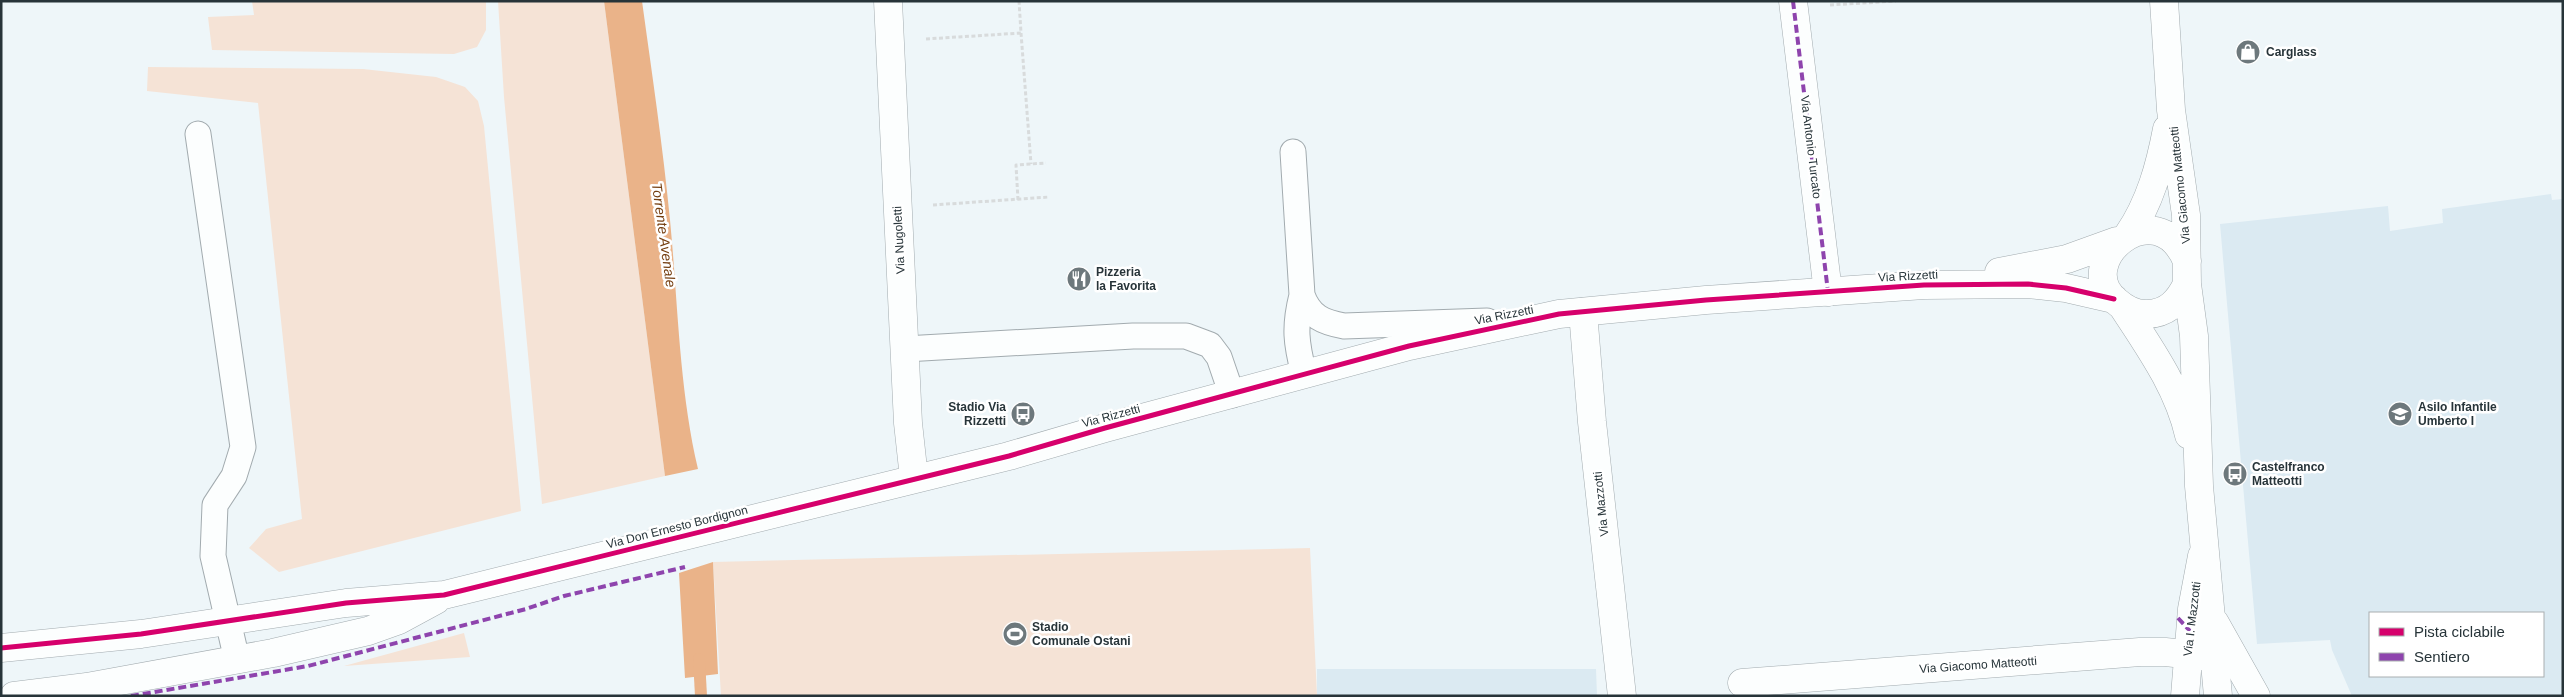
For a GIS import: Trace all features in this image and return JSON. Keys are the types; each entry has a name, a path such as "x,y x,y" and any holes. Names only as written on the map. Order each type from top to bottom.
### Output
{"street":[{"name":"Via Nugoletti","path":"888,1 908,423 914,478"},
{"name":"Via Antonio Turcato","path":"1793,1 1828,292"},
{"name":"Via Giacomo Matteotti","path":"2164,1 2171,110 2186,215 2187,272 2194,336 2199,486 2218,696"},
{"name":"Via Giacomo Matteotti","path":"2171,110 2152,188 2138,220 2111,250 2104,269 2105,280 2118,303 2149,344 2181,408 2187,426 2199,486"},
{"name":"Via Giacomo Matteotti","path":"2123,238 2148,230 2168,236 2177,242 2187,272"},
{"name":"Via Rizzetti","path":"914,478 1009,456 1105,428 1410,346 1529,320 1583,312 1706,300 1924,284 2029,267 2085,254 2123,238"},
{"path":"2118,303 2132,312 2156,313 2175,303 2187,272"},
{"name":"Via Rizzetti","path":"1924,284 2028,284 2066,288 2118,303"},
{"name":"Via Mazzotti","path":"1583,312 1592,422 1622,696"},
{"name":"Via Don Ernesto Bordignon","path":"444,595 914,478"},
{"name":"Via I. Mazzotti","path":"2185,696 2192,609 2204,542"},
{"path":"1,648 140,634 346,603 444,595"},
{"path":"14,696 87,687 237,660 368,631 399,620 444,595"},
{"path":"2211,616 2256,696"},
{"name":"Via Giacomo Matteotti","path":"1742,683 2140,652 2214,657"}],"lane":[{"path":"198,134 243,447 234,476 215,505 213,556 237,660"},
{"path":"1293,152 1302,296 1296,333 1304,374"},
{"name":"Via Rizzetti","path":"1302,296 1310,312 1317,318 1327,323 1344,326 1529,320"},
{"path":"905,349 1133,336 1186,336 1210,345 1219,357 1232,395"}],"path":[{"path":"1020,1 1031,164"},
{"path":"1822,6 1896,1"},
{"path":"922,39 1021,33"},
{"path":"1018,200 1016,165 1046,163"},
{"path":"925,205 1049,197"}],"shaded area":[{"path":"252,1 486,1 486,30 477,47 454,54 212,50 208,17 254,15"},
{"path":"498,1 604,1 665,476 542,504 504,97"},
{"path":"148,67 363,69 436,77 465,87 478,101 484,126 521,511 279,572 249,548 266,529 302,519 258,103 147,91"},
{"name":"Asilo Infantile Umberto I","path":"2551,194 2552,200 2563,199 2563,696 2352,696 2332,650 2330,640 2257,644 2220,224 2388,206 2390,231 2443,223 2442,209"},
{"name":"Stadio Comunale Ostani","path":"1310,548 1317,696 721,696 713,562"},
{"path":"464,633 470,657 344,666"},
{"path":"1317,669 1596,669 1597,696 1317,696"}],"water":[{"path":"604,1 642,1 661,138 683,377 698,469 665,476"},
{"path":"713,562 718,674 685,678 679,573"}],"waterway":[{"name":"Torrente Avenale","path":"699,659 701,696"}],"marked path":[{"path":"1793,1 1828,292"},
{"path":"131,696 308,666 526,609 564,596 685,567"},
{"path":"2178,618 2190,631"}],"cycle path":[{"path":"1,648 141,634 346,603 444,595 1009,456 1105,428 1409,346 1559,314 1706,300 1924,285 2028,284 2066,288 2114,299"}],"place":[{"name":"Carglass","path":"2248,52"},
{"name":"Pizzeria la Favorita","path":"1079,279"},
{"name":"Stadio Via Rizzetti","path":"1023,414"},
{"name":"Asilo Infantile Umberto I","path":"2400,414"},
{"name":"Castelfranco Matteotti","path":"2235,474"},
{"name":"Stadio Comunale Ostani","path":"1015,634"}]}
